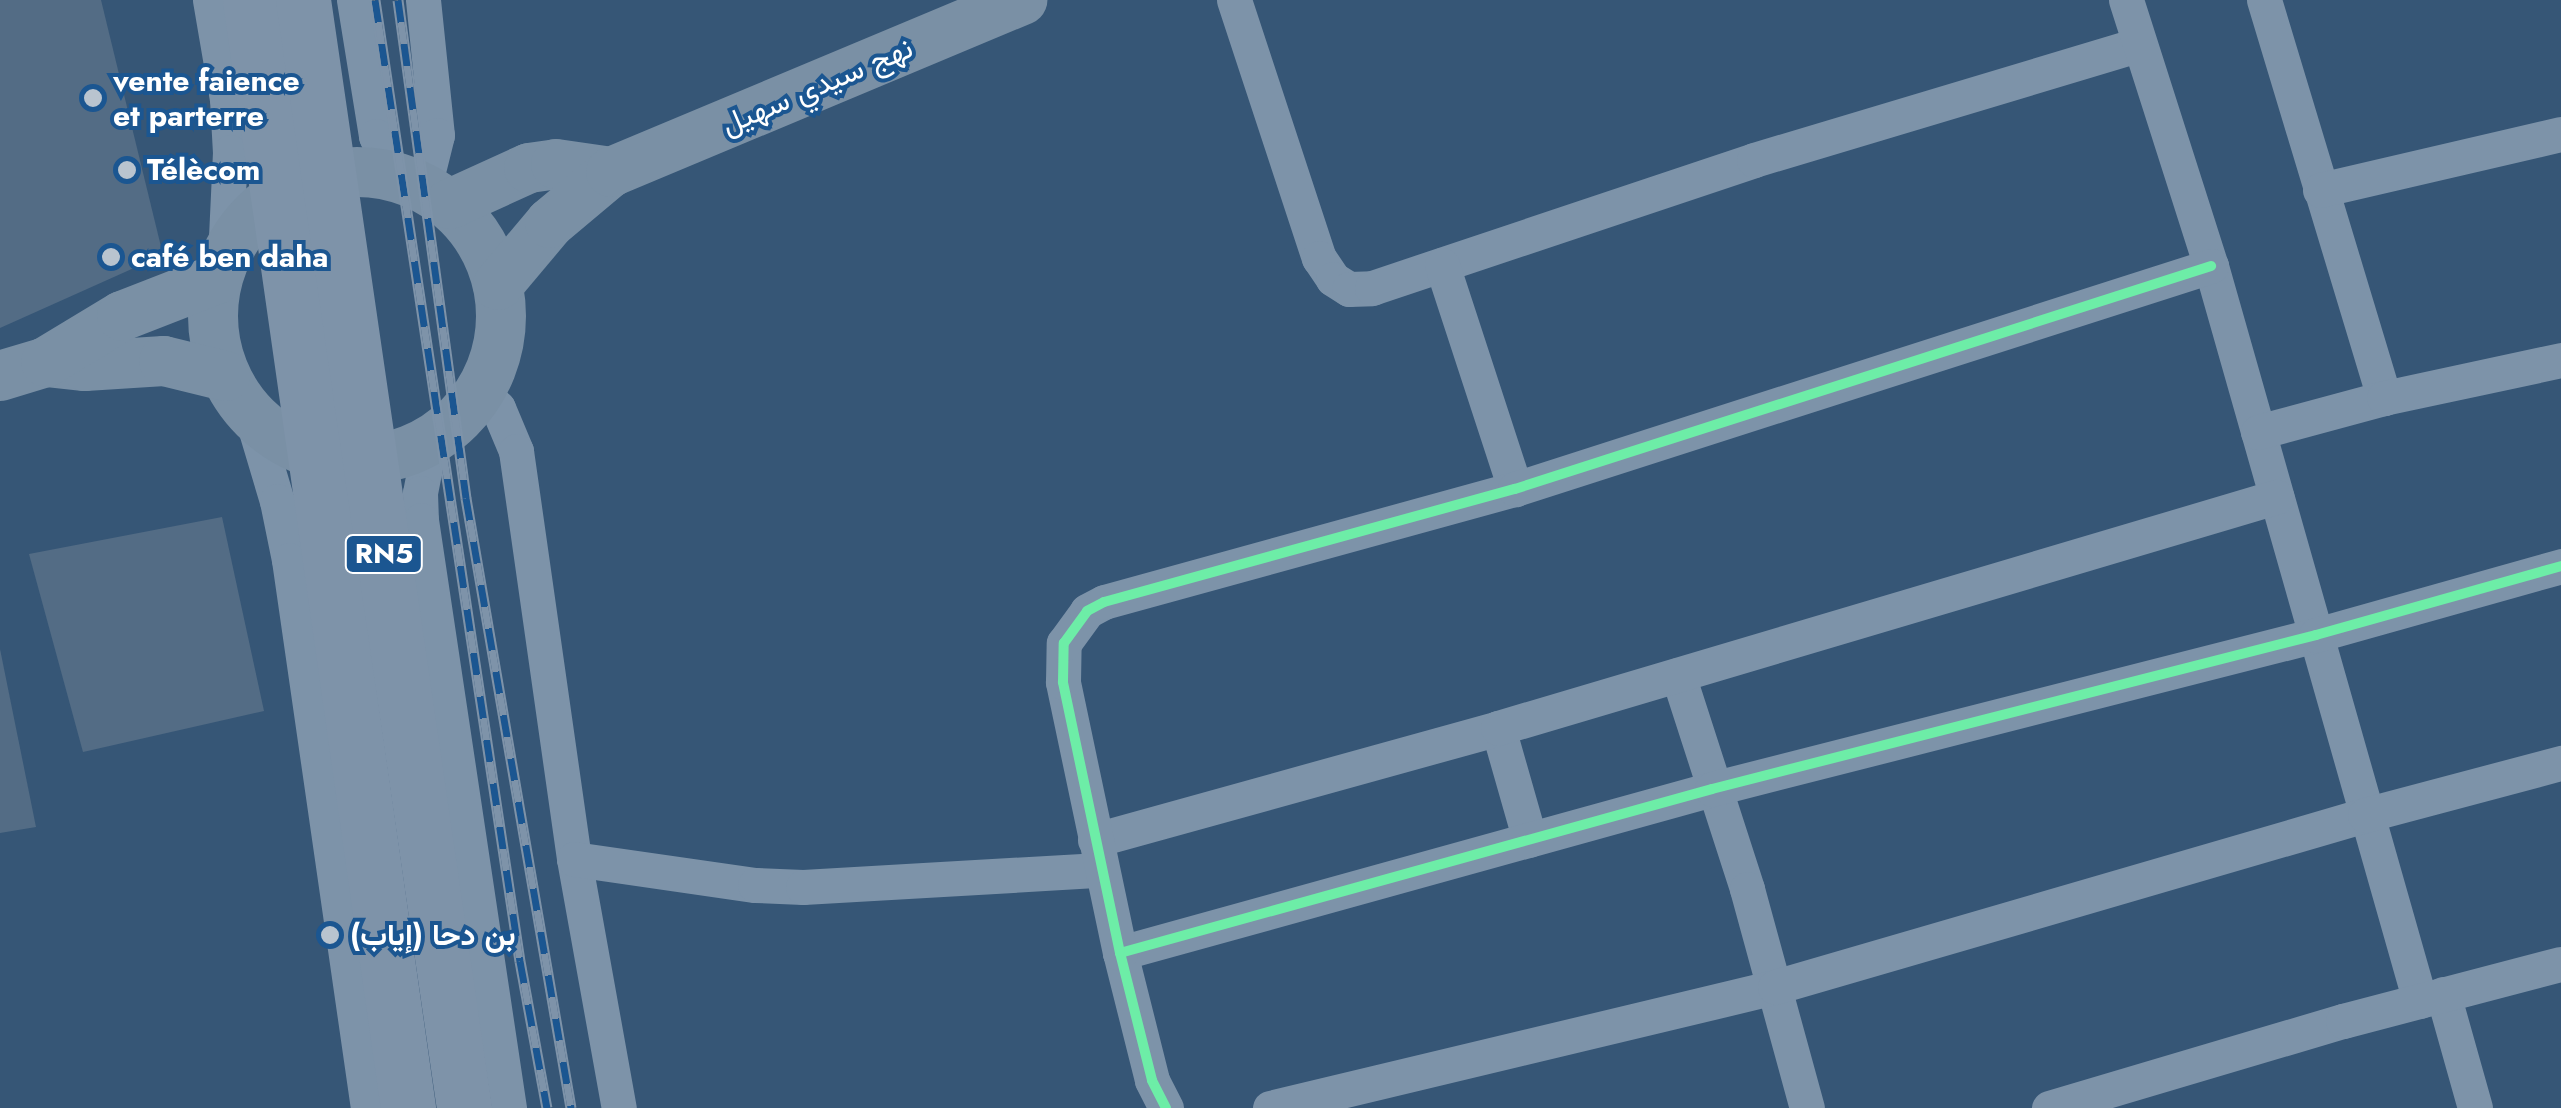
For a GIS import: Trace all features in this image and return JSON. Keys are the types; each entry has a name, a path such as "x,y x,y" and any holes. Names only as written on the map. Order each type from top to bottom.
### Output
{"highway":[{"name":"RN5","path":"250,0 408,1108"},
{"name":"RN5","path":"303,0 464,1108"}],"main road":[{"name":"نهج سيدي سهيل","path":"498,285 550,223 611,172 1005,3"},
{"path":"238,396 216,345 221,269 242,229 266,204 294,186 342,173 422,189 556,164 611,172"},
{"path":"23,369 164,360 238,396 290,444 336,460 401,454 430,441 459,419 482,390 496,358 502,321 498,285 472,227 422,189"},
{"path":"23,369 95,328 221,269"}],"street":[{"path":"210,0 227,99 230,152 221,269"},
{"path":"354,0 376,136 422,189"},
{"path":"422,189 437,135 423,0"},
{"path":"1234,0 1319,258 1333,279 1349,289 1372,288 1754,160 2138,45"},
{"path":"2126,0 2211,266 2365,815 2475,1108"},
{"path":"2264,0 2384,398"},
{"path":"2320,190 2561,134"},
{"path":"1442,265 1514,489"},
{"path":"1166,1108 1152,1080 1120,954 1061,662 1064,644 1086,612 1104,602 1514,489 2211,266"},
{"path":"2258,432 2384,398 2561,360"},
{"path":"482,390 498,408 516,451 574,858 619,1108"},
{"path":"238,396 286,546 368,1108"},
{"path":"430,441 422,480 421,520 509,1108"},
{"path":"574,858 755,885 803,887 1098,855 1498,728 2276,497"},
{"path":"1120,954 1712,790 2316,635 2561,566"},
{"path":"1678,675 1775,988 1807,1108"},
{"path":"1498,728 1530,840"},
{"path":"1270,1108 1775,988 2365,815 2561,763"},
{"path":"2049,1108 2561,964"}],"building":[{"path":"0,0 101,0 163,255 0,328"},
{"path":"222,517 264,711 83,752 29,554"},
{"path":"0,649 36,827 0,833"}],"railway":[{"path":"375,0 520,961 547,1108"},
{"path":"398,0 466,498 571,1108"}],"cycle path":[{"path":"1166,1108 1152,1080 1120,953 1063,682 1064,643 1087,611 1104,602 1515,489 2211,266"},
{"path":"1120,953 1712,789 2316,635 2561,566"}],"place":[{"name":"vente faience et parterre","path":"93,98"},
{"name":"Télècom","path":"127,170"},
{"name":"café ben daha","path":"111,257"},
{"name":"بن دحا (إياب)","path":"330,935"}]}
